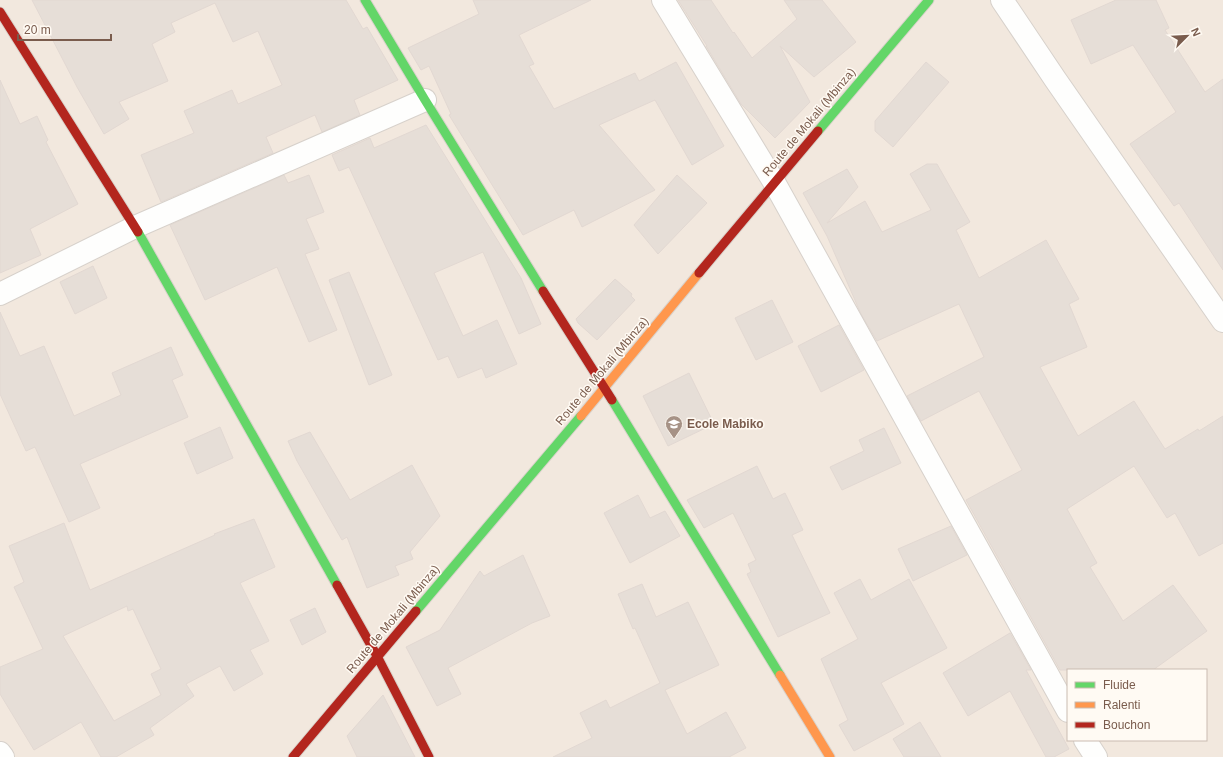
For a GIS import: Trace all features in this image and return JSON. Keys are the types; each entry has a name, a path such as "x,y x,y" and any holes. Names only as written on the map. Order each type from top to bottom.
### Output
{"street":[{"path":"365,0 425,100 604,388 830,757"},
{"path":"663,0 774,182 1067,709"},
{"name":"Route de Mokali (Mbinza)","path":"292,757 604,388 774,182 929,0"},
{"path":"1002,0 1055,79 1223,320"},
{"path":"0,12 135,227 377,656 429,757"},
{"path":"0,294 135,227 425,100"},
{"path":"1085,741 1096,757"},
{"path":"0,753 3,757"}],"shaded area":[{"path":"0,0 1223,0 1223,757 0,757"}],"building":[{"path":"32,0 346,0 363,29 367,27 398,80 354,100 360,115 322,132 315,115 266,137 273,153 161,202 141,155 194,133 184,111 232,90 238,104 282,85 258,31 233,42 215,3 171,23 175,32 152,44 168,81 119,102 129,119 104,134 77,87"},
{"path":"473,0 591,0 519,35 534,64 529,66 554,109 635,73 639,81 676,62 724,146 692,165 655,100 599,125 655,190 582,227 574,210 523,235 449,115 451,114 429,66 421,70 408,48 479,14"},
{"path":"678,0 711,0 752,58 797,19 784,0 822,0 856,42 814,77 780,46 810,102 775,138 741,104"},
{"path":"1116,0 1156,0 1169,28 1165,30 1205,92 1223,79 1223,270 1179,203 1174,206 1130,144 1176,112 1133,45 1091,64 1071,20"},
{"path":"926,62 949,82 893,147 875,131 875,121"},
{"path":"0,80 20,124 37,116 48,140 46,142 78,204 30,229 41,255 0,273"},
{"path":"426,125 521,278 541,324 519,334 483,252 434,273 463,336 497,320 517,364 486,378 482,368 458,378 448,356 438,360 349,167 339,171 332,155 370,138 374,148"},
{"path":"927,164 937,164 970,222 956,230 979,278 1046,240 1079,299 1069,304 1087,347 1040,367 1078,436 1134,401 1165,449 1223,416 1223,543 1199,556 1175,513 1167,518 1134,466 1067,509 1097,563 1090,567 1123,621 1173,585 1207,631 1154,669 1060,670 966,500 1022,470 979,391 921,421 907,396 984,357 959,304 877,341 861,314 827,236 803,193 847,169 858,187 827,223 865,201 882,232 931,210 910,174"},
{"path":"284,175 288,183 309,175 324,212 306,219 319,249 305,254 337,330 309,342 277,267 205,300 170,225"},
{"path":"677,175 707,203 658,254 634,225"},
{"path":"93,266 107,298 75,314 60,282"},
{"path":"349,272 392,375 369,385 329,280"},
{"path":"615,279 632,294 631,296 635,300 597,340 578,323 576,319"},
{"path":"772,300 793,342 756,360 735,318"},
{"path":"0,312 20,356 44,346 74,416 121,395 112,373 171,347 183,375 172,380 188,417 80,464 100,508 69,522 35,447 26,451 0,394"},
{"path":"839,325 864,370 821,392 798,346"},
{"path":"689,373 714,424 668,446 643,396"},
{"path":"220,427 233,458 197,474 184,443"},
{"path":"884,428 901,463 842,490 830,467 864,451 859,440"},
{"path":"310,432 350,500 412,465 440,516 410,552 413,559 395,566 399,575 367,588 347,537 342,540 297,461 288,441"},
{"path":"757,466 773,499 785,493 803,530 792,535 830,613 778,637 747,574 751,572 748,564 756,560 733,513 704,528 687,500"},
{"path":"638,495 650,518 665,511 680,536 630,563 604,513"},
{"path":"254,519 275,567 240,583 269,641 250,650 263,674 234,691 220,666 186,684 194,696 150,728 154,735 116,757 101,757 81,722 34,750 0,694 0,667 43,649 14,587 24,582 9,546 64,523 90,590 215,535 214,534","holes":["127,606 128,611 133,609 161,669 151,674 161,695 114,721 63,636"]},
{"path":"951,526 967,555 913,581 898,549"},
{"path":"523,555 550,616 532,623 448,668 461,694 437,706 406,647 440,630 480,571 484,576"},
{"path":"860,579 871,600 909,579 947,648 881,683 904,724 854,751 839,725 848,720 821,659 858,639 834,593"},
{"path":"642,584 656,617 688,602 719,665 665,690 687,734 726,712 746,748 729,757 553,757 592,738 580,713 606,700 610,708 660,683 635,628 633,629 618,594"},
{"path":"315,608 326,632 302,645 290,620"},
{"path":"1010,633 1031,670 1026,670 1069,749 1054,757 1046,757 1010,691 968,716 943,673"},
{"path":"383,695 415,757 357,757 347,736"},
{"path":"920,722 941,757 904,757 893,739"}],"traffic: fast":[{"path":"365,0 543,291"},
{"path":"818,131 929,0"},
{"path":"138,232 337,585"},
{"path":"612,400 780,675"},
{"path":"416,611 581,416"}],"traffic: slow":[{"path":"581,416 699,273"},
{"path":"780,675 830,757"}],"traffic: jam":[{"path":"0,12 138,232"},
{"path":"699,273 818,131"},
{"path":"543,291 612,400"},
{"path":"337,585 377,656 429,757"},
{"path":"293,757 416,611"}],"place":[{"name":"Ecole Mabiko","path":"674,439"}]}
